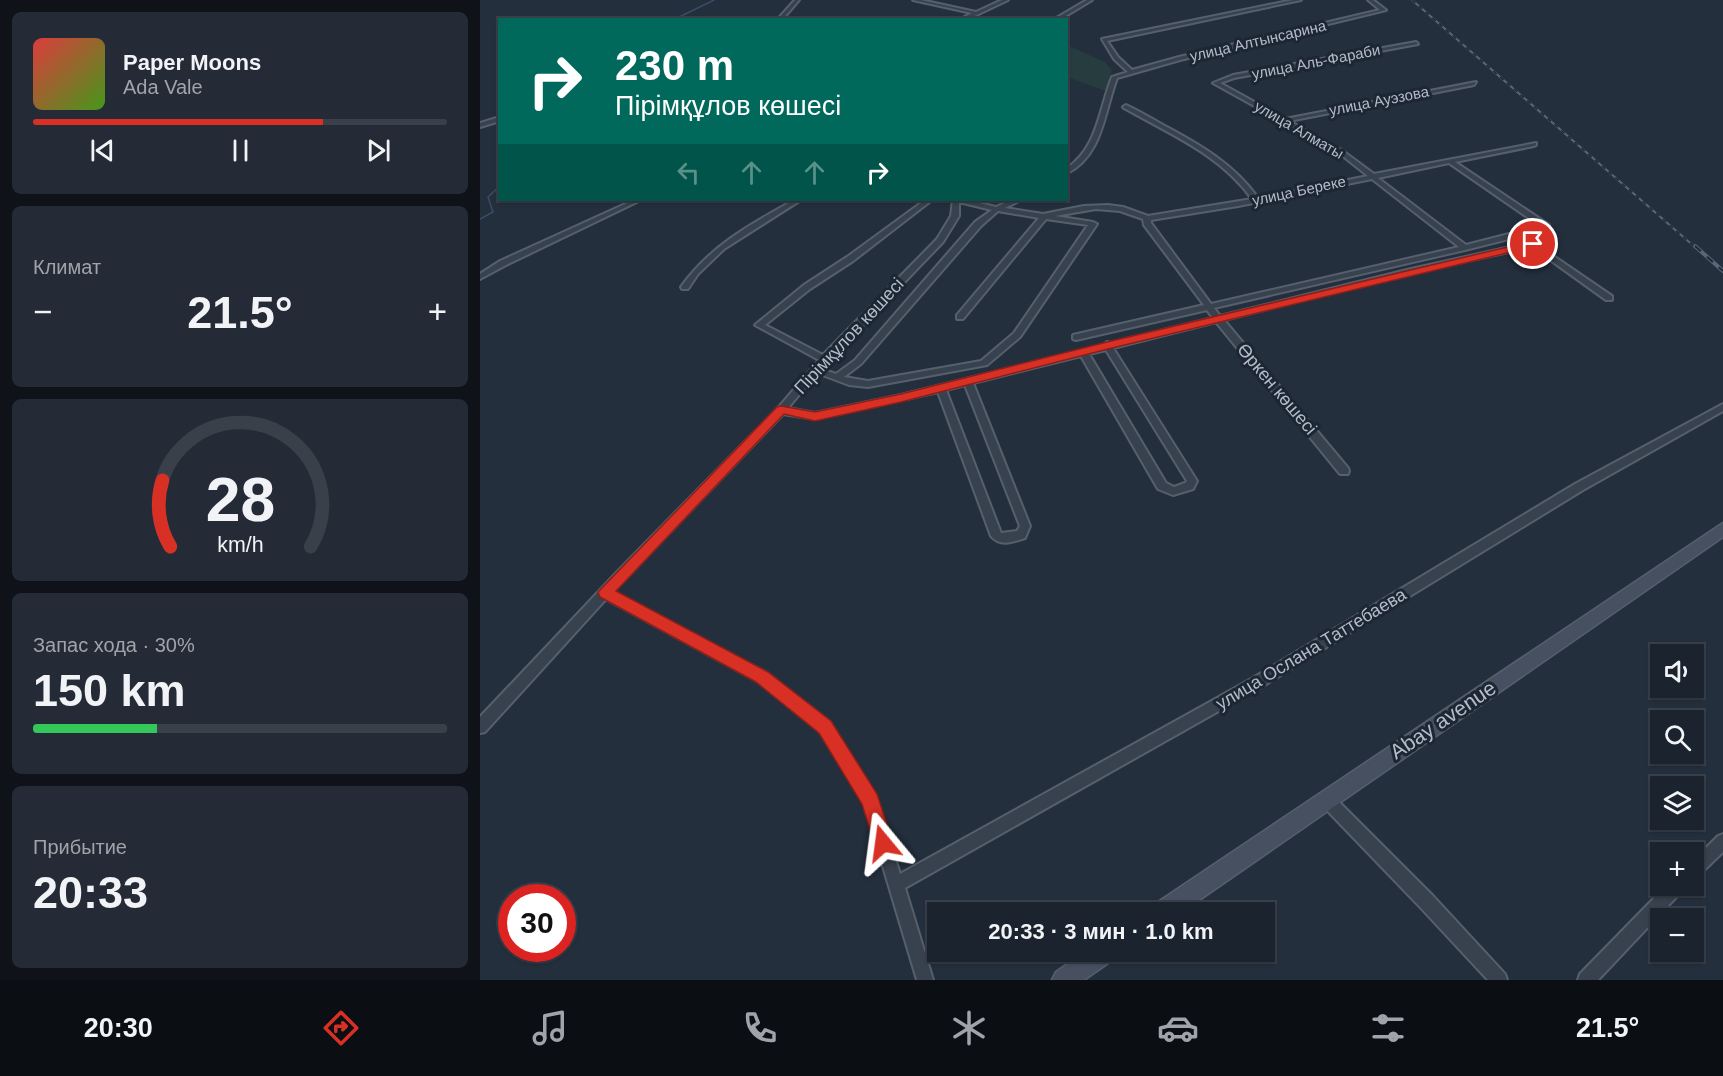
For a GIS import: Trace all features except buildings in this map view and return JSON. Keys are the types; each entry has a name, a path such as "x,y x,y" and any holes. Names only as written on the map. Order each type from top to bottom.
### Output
{"street":[{"path":"780,18 797,0"},
{"path":"915,0 976,13"},
{"path":"965,18 1006,0"},
{"path":"1058,18 1090,0"},
{"path":"1144,0 1162,0"},
{"path":"1068,171 1080,165 1089,152 1106,110 1115,77 1131,72 1116,58 1104,40 1299,0"},
{"name":"улица Алтынсарина","path":"1131,72 1384,10 1370,0"},
{"name":"улица Аль-Фараби","path":"1216,83 1233,77 1416,43"},
{"name":"улица Алматы","path":"1216,83 1341,152 1465,248"},
{"name":"улица Ауэзова","path":"1286,120 1474,83"},
{"path":"1126,107 1202,151 1235,175 1249,188 1256,200"},
{"path":"480,125 498,120"},
{"name":"улица Береке","path":"1147,218 1256,200 1534,144"},
{"path":"1076,337 1465,248 1546,227 1450,162"},
{"path":"480,277 503,263 636,201"},
{"path":"685,287 696,269 718,249 796,201"},
{"path":"824,359 759,325 807,287 850,259 928,201"},
{"name":"Пірімқұлов көшесі","path":"480,727 605,592 781,410 824,359 940,240 955,216 956,201"},
{"path":"816,370 849,382 868,384 984,363 1017,335 1094,224 997,209 965,201"},
{"path":"838,377 858,362 978,224 997,209 1015,201"},
{"path":"960,317 1044,216 1105,206 1129,209 1147,218"},
{"name":"Өркен көшесі","path":"1147,218 1147,223 1219,320 1344,471"},
{"path":"781,410 815,417 968,382 1107,345 1219,320 1411,271 1533,244 1609,298"},
{"path":"1083,352 1162,486 1173,491 1189,486 1192,481 1107,345"},
{"path":"941,388 997,536 1002,539 1021,535 1025,526 968,382"},
{"name":"улица Ослана Таттебаева","path":"895,885 1258,682 1579,487 1723,407"},
{"name":"Abay avenue","path":"1177,902 1723,528"},
{"path":"605,592 762,677 825,727 870,800 925,980"},
{"path":"1326,799 1427,902 1499,980"},
{"path":"1704,860 1723,841"},
{"path":"1586,980 1667,896"},
{"path":"1064,980 1090,962"}],"green space":[{"path":"1068,45 1105,62 1112,70 1106,91 1068,77"}],"waterway":[{"path":"677,18 714,0"},
{"path":"480,219 493,212 488,197 498,188"}],"railway":[{"path":"1412,0 1696,248"},
{"path":"1695,246 1723,271"}],"route":[{"path":"883,843 870,800 825,727 762,677 605,592 781,410 815,417 968,382 1107,345 1219,320 1411,271 1533,244"}]}
